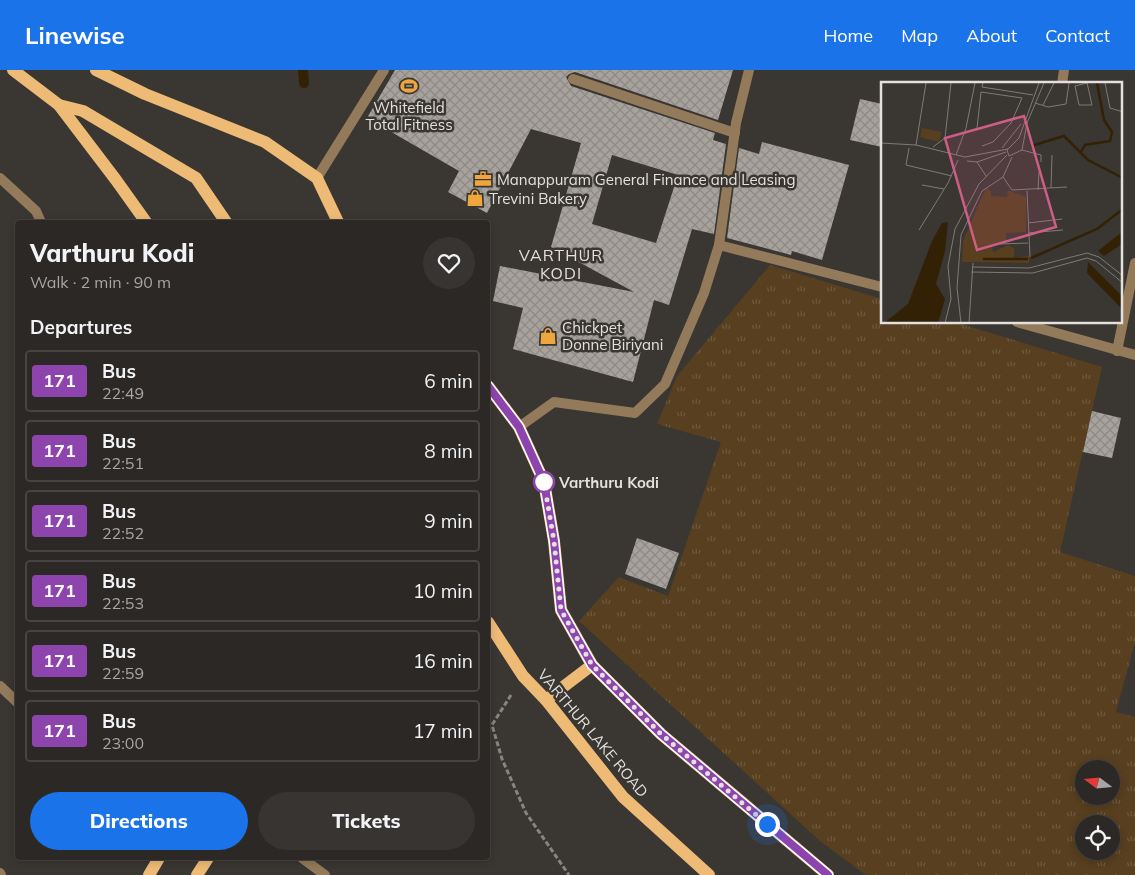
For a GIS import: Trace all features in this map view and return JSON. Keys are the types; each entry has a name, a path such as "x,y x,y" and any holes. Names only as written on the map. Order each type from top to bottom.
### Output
{"main road":[{"path":"12,70 59,105 145,220"},
{"path":"96,70 145,94 265,142 317,178 337,220"},
{"path":"59,105 83,111 196,178 225,220"},
{"path":"490,389 519,427 544,482 554,541 561,610 592,665 661,734 828,875"},
{"name":"VARTHUR LAKE ROAD","path":"490,625 523,676 546,700 623,797 708,875"},
{"path":"546,700 592,665"},
{"path":"149,875 159,860"},
{"path":"198,875 207,860"}],"street":[{"path":"317,178 384,70"},
{"path":"519,427 554,402 636,414 665,384 704,293 719,245 734,132 749,70"},
{"path":"573,79 734,132"},
{"path":"0,178 36,211 40,220"},
{"path":"719,245 881,287"},
{"path":"1117,351 1135,263"},
{"path":"1022,324 1135,355"},
{"path":"0,686 15,700"},
{"path":"305,860 326,875"}],"path":[{"path":"523,676 492,725 502,759 526,813 569,875"}],"green space":[{"path":"770,265 881,299 881,324 961,324 1102,367 1060,552 1135,576 1135,642 1116,712 1135,717 1135,875 866,875 820,841 579,621 619,577 668,596 721,442 657,424 677,376"}],"building":[{"path":"395,70 733,70 718,120 575,72 566,77 571,86 715,133 713,140 726,144 714,234 692,229 669,305 654,300 633,382 513,349 523,308 493,301 500,266 634,292 551,247 581,143 531,129 487,213 448,192 459,171 367,118","holes":["612,155 678,175 656,243 592,224"]},
{"path":"860,99 881,104 881,147 850,140"},
{"path":"762,142 849,165 822,260 792,251 791,255 727,238 739,148 759,154"},
{"path":"1092,411 1121,418 1112,458 1083,452"},
{"path":"637,538 679,553 666,589 625,574"}],"waterway":[{"path":"303,70 304,83"}],"bus line":[{"name":"171","path":"490,389 519,427 544,482 554,541 561,610 592,665 661,734 828,875"}],"place":[{"name":"Whitefield Total Fitness","path":"409,86"},
{"name":"Manappuram General Finance and Leasing","path":"483,179"},
{"name":"Trevini Bakery","path":"475,198"},
{"name":"Chickpet Donne Biriyani","path":"548,336"},
{"name":"Varthuru Kodi","path":"544,482"}],"district":[{"name":"VARTHUR KODI","path":"561,264"}],"route":[{"path":"544,482 554,541 561,610 592,665 661,734 767,824"}]}
